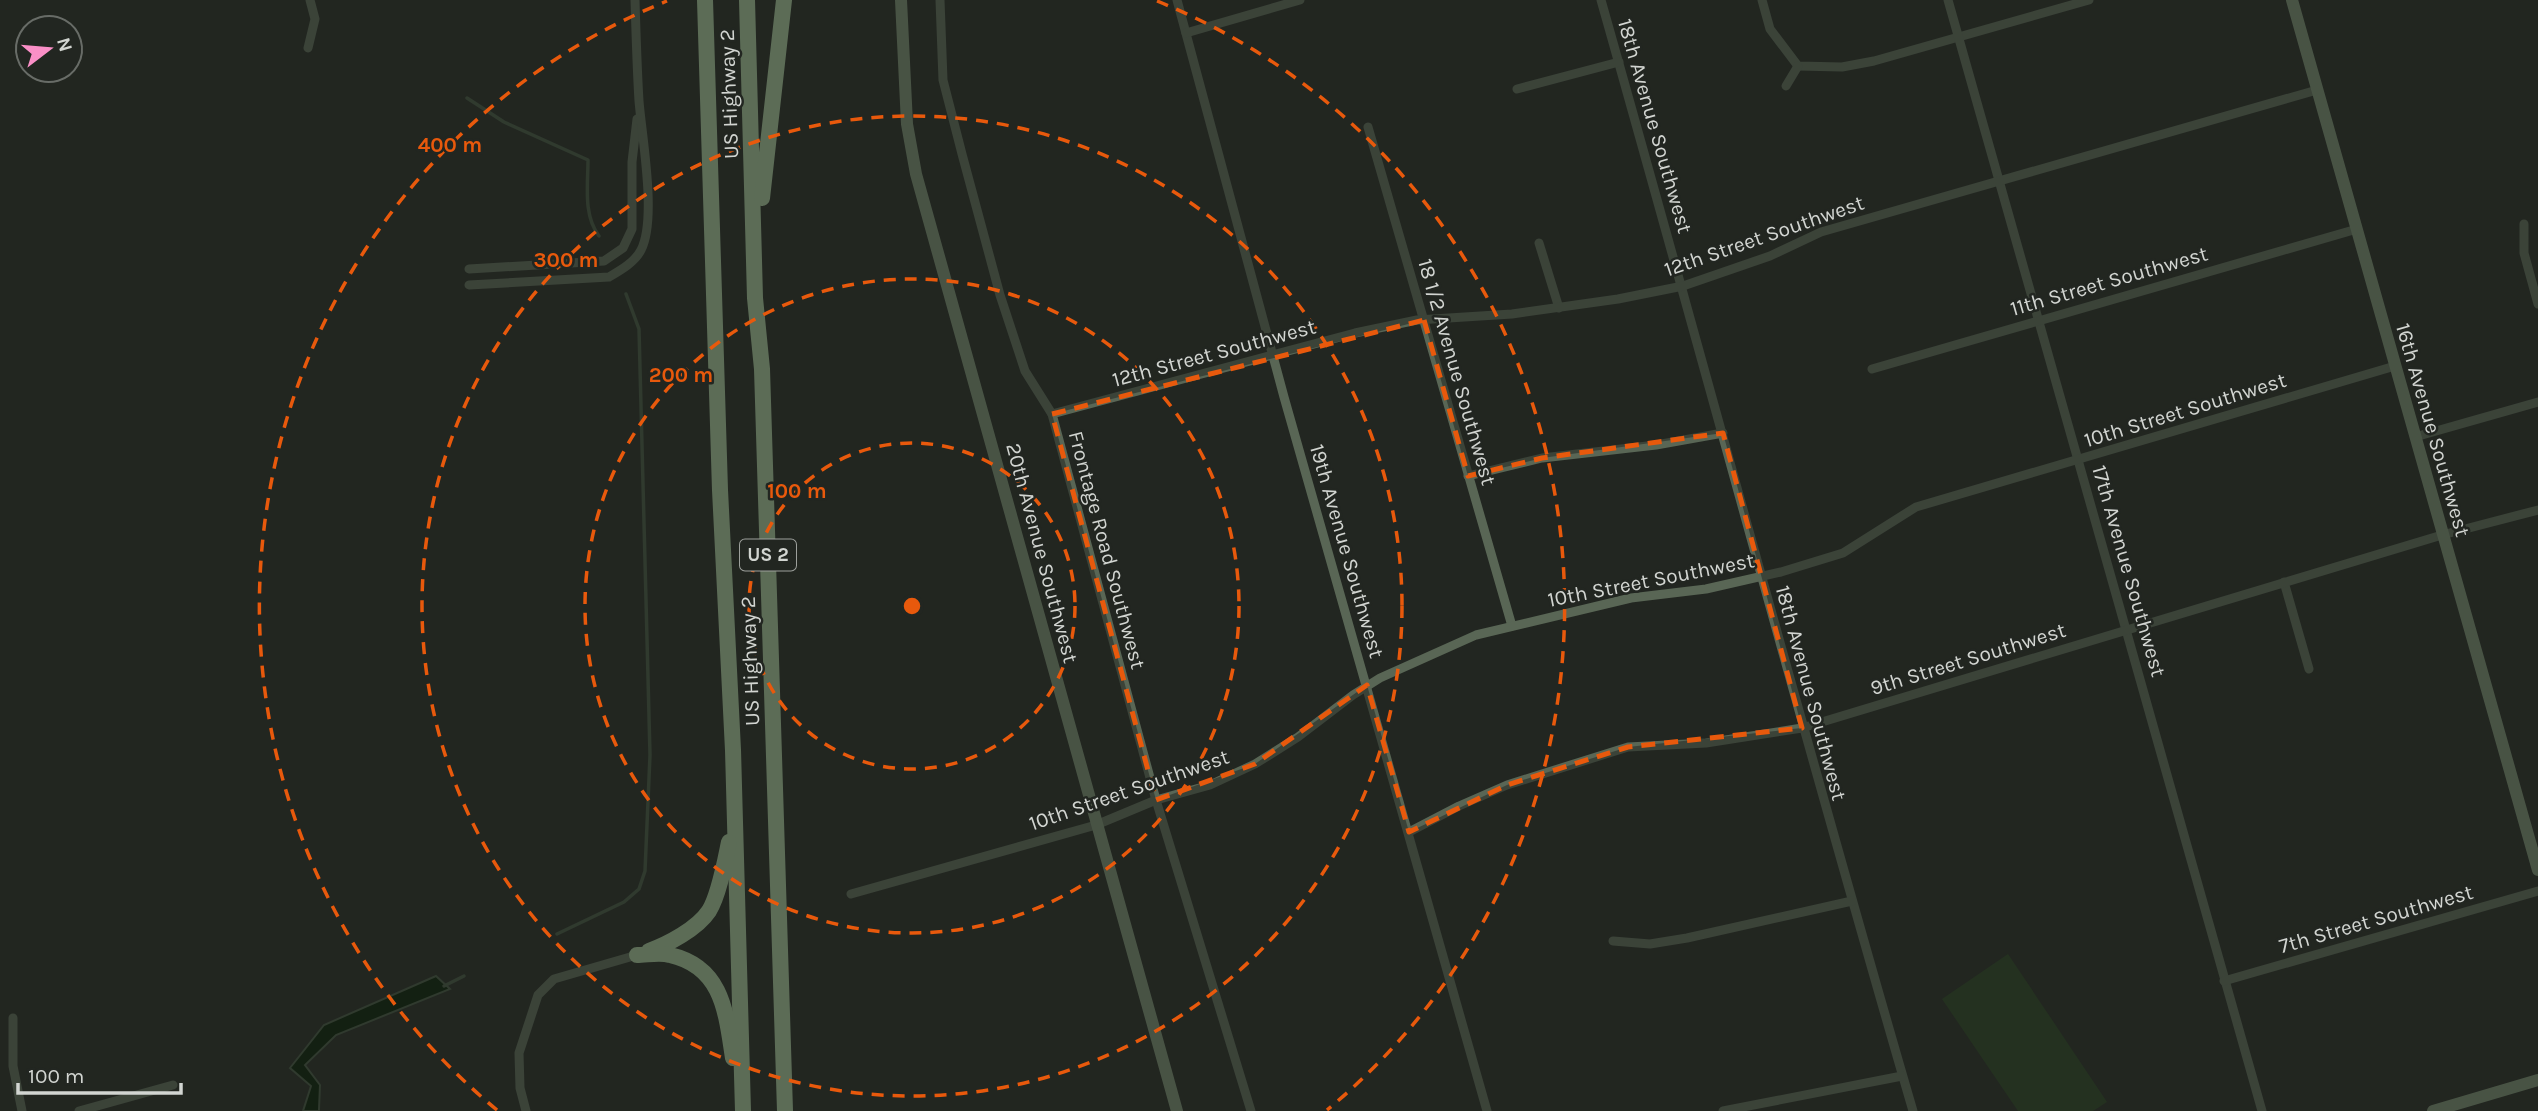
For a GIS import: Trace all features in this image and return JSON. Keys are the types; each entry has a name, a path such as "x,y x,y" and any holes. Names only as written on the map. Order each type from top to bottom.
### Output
{"highway":[{"name":"US Highway 2","path":"705,0 720,490 735,811 742,1111"},
{"name":"US Highway 2","path":"747,0 755,298 762,382 785,1111"},
{"path":"755,298 764,166 784,0"},
{"path":"637,955 661,947 685,933 709,912 724,870 735,811"},
{"path":"637,955 668,954 695,963 714,984 723,1000 742,1111"}],"street":[{"path":"308,48 315,19 310,0"},
{"path":"469,285 609,277 625,268 640,252 647,234 647,207 635,0"},
{"name":"20th Avenue Southwest","path":"901,0 907,124 916,174 1177,1111"},
{"name":"Frontage Road Southwest","path":"940,0 943,80 1000,295 1025,371 1052,414 1156,800 1251,1111"},
{"name":"19th Avenue Southwest","path":"1177,0 1273,355 1488,1111"},
{"path":"1186,33 1300,0"},
{"name":"18th Avenue Southwest","path":"1601,0 1683,286 1802,728 1913,1111"},
{"path":"1762,0 1770,29 1798,66"},
{"name":"17th Avenue Southwest","path":"1948,0 2262,1111"},
{"path":"1798,66 1842,67 1874,61 2089,0"},
{"name":"16th Avenue Southwest","path":"2292,0 2538,870"},
{"path":"1517,89 1619,62"},
{"path":"1786,86 1798,66"},
{"name":"12th Street Southwest","path":"1052,414 1355,333 1424,320 1559,308 1683,286 1770,256 1821,232 2317,90"},
{"path":"469,269 604,261 624,248 632,229 632,162 639,104"},
{"name":"18 1/2 Avenue Southwest","path":"1368,127 1512,626"},
{"path":"2524,224 2524,253 2538,304"},
{"name":"11th Street Southwest","path":"1872,369 2357,229"},
{"path":"1539,243 1559,308"},
{"name":"10th Street Southwest","path":"851,894 1096,825 1156,800 1210,785 1255,764 1298,737 1367,687 1417,660 1476,635 1631,598 1706,590 1762,577 1843,553 1916,507 2395,366"},
{"path":"2415,437 2538,402"},
{"path":"1468,476 1542,458 1723,433"},
{"name":"9th Street Southwest","path":"1409,832 1507,785 1628,747 1706,743 1802,728 2442,535 2538,510"},
{"path":"2284,582 2309,669"},
{"name":"7th Street Southwest","path":"2224,981 2538,891"},
{"path":"1613,941 1650,944 1674,940 1852,901"},
{"path":"526,1111 520,1088 519,1053 538,995 554,979 637,955"},
{"path":"13,1018 13,1066 22,1111"},
{"path":"1723,1111 1902,1076"},
{"path":"2433,1111 2538,1080"},
{"path":"79,1111 173,1085"}],"highlighted area":[{"path":"1424,320 1468,476 1542,458 1723,433 1802,728 1628,747 1507,785 1409,832 1367,685 1255,764 1156,800 1052,414"}],"shaded area":[{"path":"2008,954 2107,1102 2093,1111 2018,1111 1942,999"},
{"path":"436,976 450,989 336,1035 305,1065 320,1085 319,1111 303,1111 311,1086 290,1068 324,1025"}],"waterway":[{"path":"467,98 504,122 588,160 588,209 599,236"},
{"path":"557,934 624,902 639,889 645,871 650,755 639,329 626,294"},
{"path":"444,986 464,976"}]}
